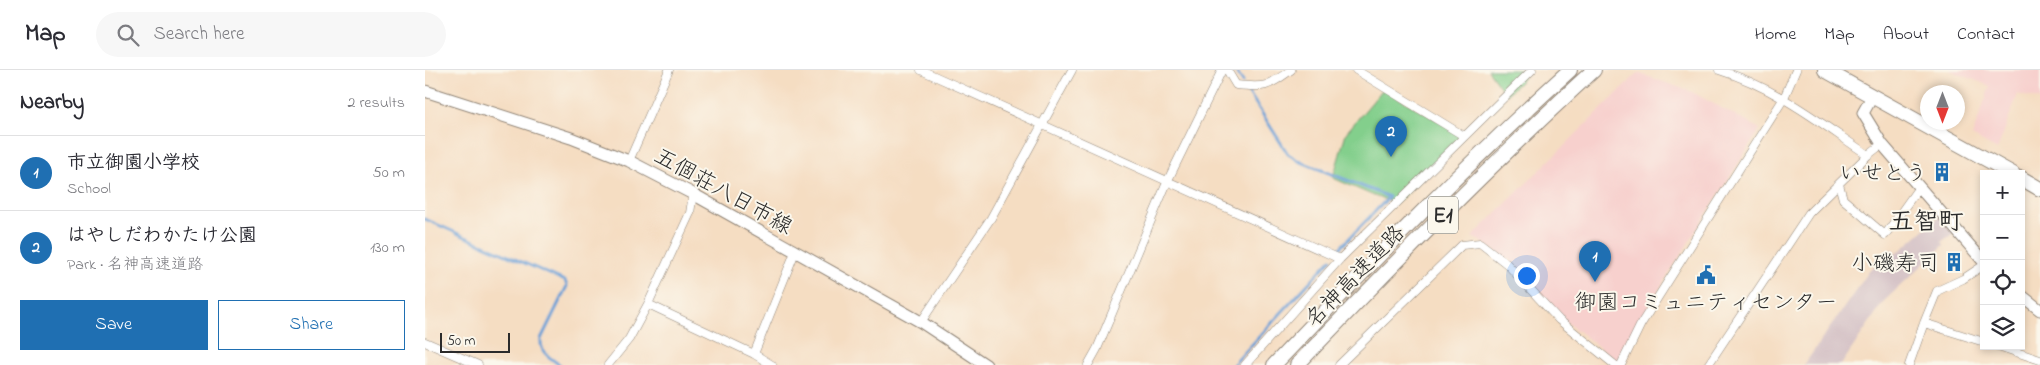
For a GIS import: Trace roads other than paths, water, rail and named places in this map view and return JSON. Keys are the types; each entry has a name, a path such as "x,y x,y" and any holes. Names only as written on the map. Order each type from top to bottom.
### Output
{"highway":[{"name":"名神高速道路","path":"1273,365 1425,209 1532,104 1570,70"},
{"name":"名神高速道路","path":"1297,365 1437,221 1544,115 1594,70"},
{"path":"1825,70 2006,170"},
{"path":"2025,180 2040,189"}],"main road":[{"name":"五個荘八日市線","path":"425,91 571,138 629,162 693,194 921,322 986,365"},
{"path":"1872,97 1863,113 1882,144 1954,225 1982,260"},
{"path":"2025,299 2040,310"}],"street":[{"path":"629,162 669,70"},
{"path":"921,70 1340,259"},
{"path":"921,322 991,218 1072,70"},
{"path":"1088,365 1097,349 1168,180 1222,70"},
{"path":"1227,70 1236,85 1256,87 1273,84 1291,70"},
{"path":"1356,70 1464,136"},
{"path":"1245,365 1340,259 1532,70"},
{"path":"1719,70 1746,79 1784,98 1868,155"},
{"path":"1621,365 1641,324 1784,98 1796,70"},
{"path":"1708,365 1809,213 1868,155 1882,144"},
{"path":"1839,184 1843,199 1885,235 1919,187"},
{"path":"608,365 629,339 648,304 690,213 693,194"},
{"path":"1339,365 1462,245 1480,243 1507,264 1559,320 1615,365"},
{"path":"754,354 786,269 795,252"},
{"path":"1909,365 1937,291 1963,279 1980,266"},
{"path":"648,304 754,354 772,365"},
{"path":"1924,323 1980,341"},
{"path":"425,342 478,365"},
{"path":"2010,350 2040,360"}],"waterway":[{"path":"1235,70 1243,82"},
{"path":"1249,93 1288,154 1299,161 1389,197 1337,251"},
{"path":"425,219 565,281 567,286 541,339 544,351 560,365"},
{"path":"1233,365 1331,259"}],"place":[{"name":"はやしだわかたけ公園","path":"1391,157"},
{"name":"いせとう","path":"1942,172"},
{"name":"小磯寿司","path":"1954,262"},
{"name":"御園コミュニティセンター","path":"1706,275"},
{"name":"市立御園小学校","path":"1595,282"}],"district":[{"name":"五智町","path":"1926,220"}]}
